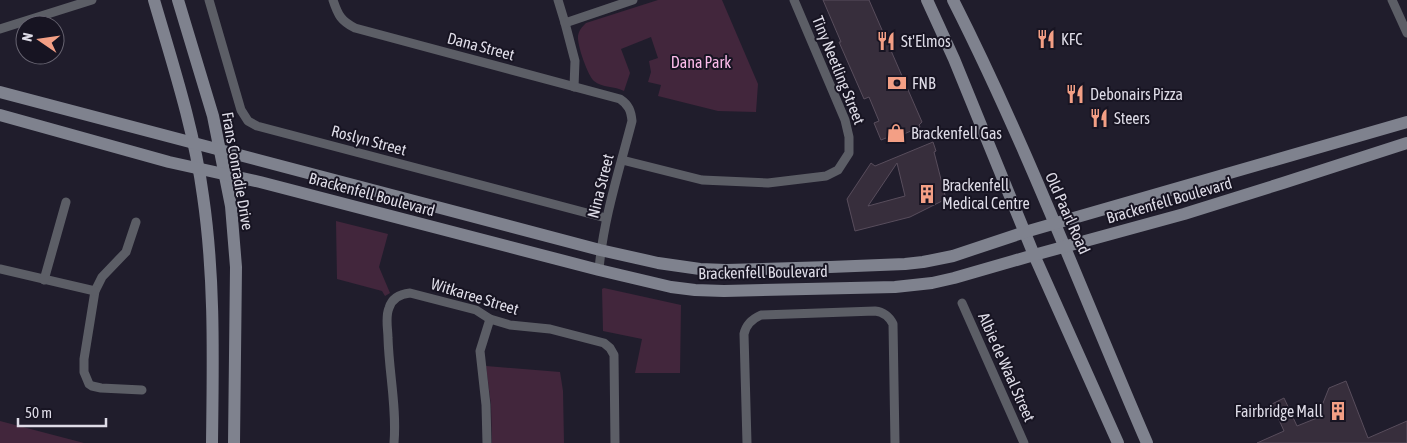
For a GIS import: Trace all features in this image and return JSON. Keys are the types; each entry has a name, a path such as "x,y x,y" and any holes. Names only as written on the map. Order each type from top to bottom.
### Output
{"street":[{"path":"0,29 92,0"},
{"path":"154,0 186,108 203,191 208,228 213,296 212,443"},
{"name":"Frans Conradie Drive","path":"178,0 213,116 231,206 236,267 234,443"},
{"name":"Roslyn Street","path":"209,0 241,110 248,121 257,126 606,218"},
{"name":"Dana Street","path":"333,0 338,14 345,23 356,28 620,99 631,110"},
{"path":"558,0 575,61 574,87"},
{"path":"565,23 632,0"},
{"name":"Tiny Neetling Street","path":"622,160 702,180 768,183 826,176 838,170 849,153 849,137 845,120 794,0"},
{"path":"928,0 1034,254 1118,443"},
{"name":"Old Paarl Road","path":"953,0 980,54 1065,246 1147,443"},
{"path":"1392,0 1407,33"},
{"name":"Brackenfell Boulevard","path":"0,92 600,250 658,263 700,269 726,270 905,264 953,256 1025,232 1407,122"},
{"name":"Nina Street","path":"599,270 600,250 606,218 632,122 631,110"},
{"name":"Brackenfell Boulevard","path":"0,115 169,162 225,174 652,283 695,290 724,291 895,287 932,283 1193,211 1407,143"},
{"path":"44,280 66,202"},
{"path":"136,222 126,252 102,277 95,291 84,358 84,372 88,384 92,386 142,390"},
{"path":"0,270 95,291"},
{"name":"Witkaree Street","path":"394,443 396,424 389,362 387,316 392,301 400,295 414,294 476,310 490,319 510,325 550,329 604,343 614,355 615,443"},
{"name":"Albie de Waal Street","path":"962,303 1024,443"},
{"path":"747,443 744,334 747,325 753,319 765,315 875,312 884,313 888,316 894,329 895,443"},
{"path":"487,443 486,405 480,352 490,319"}],"green space":[{"name":"Dana Park","path":"658,0 722,0 758,84 756,112 718,111 658,96 661,85 648,82 651,72 649,61 658,58 651,37 621,49 630,73 624,91 601,85 594,81 586,67 579,46 578,36 582,27 586,23"},
{"path":"336,221 388,234 379,267 390,293 385,296 382,291 337,279"},
{"path":"602,289 681,305 680,373 635,373 642,339 603,331"},
{"path":"486,366 560,372 563,391 564,443 492,443 491,405"},
{"path":"0,421 84,443 0,443"}],"building":[{"path":"823,0 869,0 922,122 919,125 920,127 888,141 886,138 881,140 874,123 879,121 869,97 864,99"},
{"name":"Brackenfell Medical Centre","path":"933,142 946,199 910,217 855,231 847,199 871,163 875,166","holes":["897,163 905,196 868,206"]},
{"name":"Fairbridge Mall","path":"1346,381 1368,438 1407,421 1407,443 1257,443 1284,431 1272,404 1284,398 1297,426 1317,418 1329,388"}],"place":[{"name":"KFC","path":"1046,39"},
{"name":"St'Elmos","path":"886,41"},
{"name":"FNB","path":"897,83"},
{"name":"Debonairs Pizza","path":"1075,94"},
{"name":"Steers","path":"1099,118"},
{"name":"Brackenfell Gas","path":"896,133"},
{"name":"Brackenfell Medical Centre","path":"927,194"},
{"name":"Fairbridge Mall","path":"1338,411"}]}
